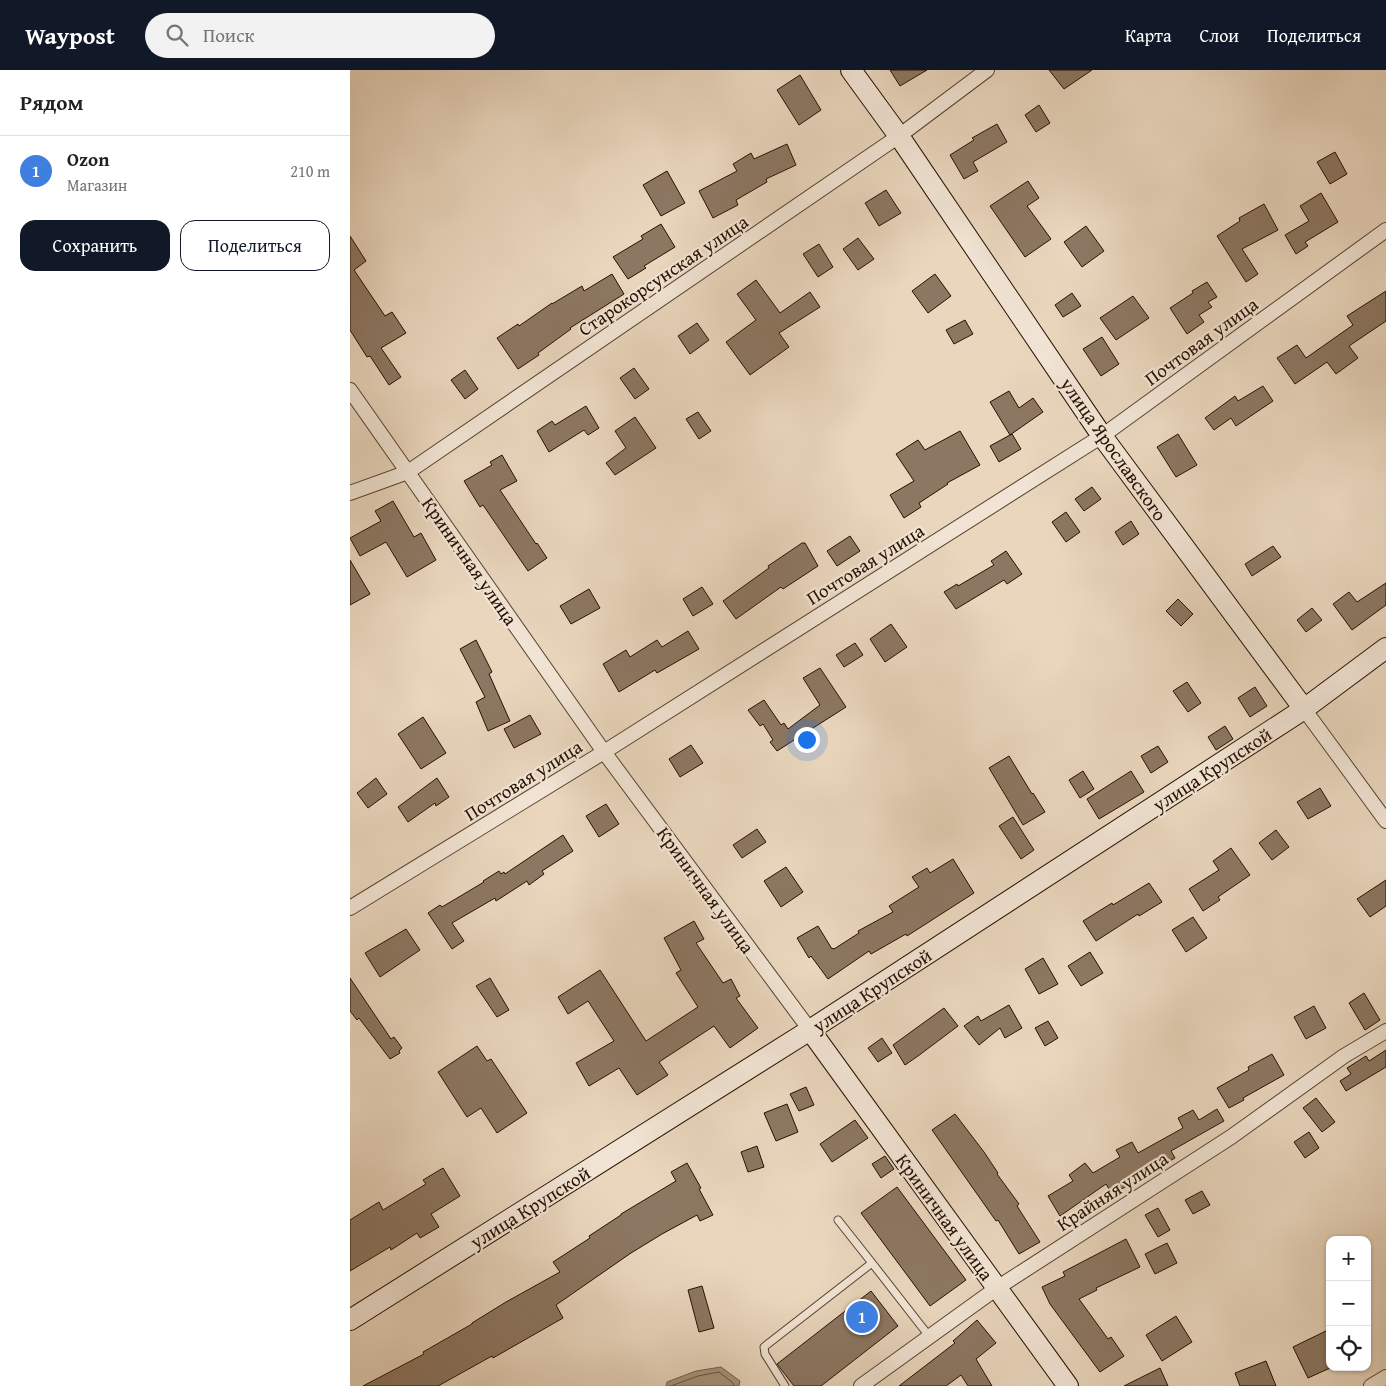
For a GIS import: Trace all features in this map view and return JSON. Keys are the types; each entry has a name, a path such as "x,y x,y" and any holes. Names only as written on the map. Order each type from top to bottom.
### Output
{"street":[{"name":"улица Ярославского","path":"851,70 899,136 1102,436 1386,821"},
{"name":"Старокорсунская улица","path":"350,493 408,472 899,136 987,70"},
{"name":"Почтовая улица","path":"350,908 604,752 1102,436 1386,230"},
{"name":"Криничная улица","path":"350,390 604,752 810,1030 1068,1386"},
{"name":"улица Крупской","path":"350,1320 810,1030 1304,709 1386,648"},
{"name":"Крайняя улица","path":"861,1386 996,1288 1231,1137 1344,1056 1386,1031"},
{"path":"1371,1386 1386,1377"}],"lane":[{"path":"838,1220 930,1336"},
{"path":"785,1386 765,1354 764,1347 872,1263"}],"water":[{"path":"721,1367 740,1381 739,1386 666,1386 667,1382 696,1371"}],"building":[{"path":"890,70 927,70 900,86"},
{"path":"1049,70 1092,70 1064,89"},
{"path":"800,75 821,110 799,125 777,90"},
{"path":"1039,105 1050,123 1036,132 1025,115"},
{"path":"997,124 1007,142 973,162 978,171 964,179 950,155 974,140 972,138"},
{"path":"787,144 796,165 766,179 767,182 736,200 738,205 713,218 699,191 737,171 733,164 751,153 754,159"},
{"path":"1335,152 1347,174 1330,184 1317,162"},
{"path":"667,171 685,203 661,216 643,185"},
{"path":"1028,181 1039,198 1027,206 1051,239 1025,257 990,206"},
{"path":"886,190 901,213 879,226 865,203"},
{"path":"1321,193 1338,222 1305,242 1308,246 1296,254 1285,235 1309,221 1300,206"},
{"path":"1264,204 1278,230 1242,249 1258,274 1246,282 1217,236 1240,221 1239,218"},
{"path":"661,224 675,247 644,266 646,268 628,279 613,257 643,239 641,236"},
{"path":"1086,226 1104,251 1082,267 1064,242"},
{"path":"350,236 366,261 354,270 385,316 392,312 406,333 381,348 401,377 389,385 370,356 367,357 350,330"},
{"path":"858,238 874,259 858,270 843,249"},
{"path":"819,244 833,267 818,277 803,254"},
{"path":"612,274 624,294 570,328 538,353 539,355 518,369 497,338 582,286 584,291"},
{"path":"935,274 951,296 928,313 912,291"},
{"path":"756,280 780,313 810,292 820,307 779,333 789,347 750,375 726,342 756,320 737,294"},
{"path":"1207,282 1217,297 1208,302 1212,307 1199,315 1204,322 1187,334 1170,308"},
{"path":"1386,291 1386,321 1349,346 1358,358 1336,374 1327,362 1295,384 1277,358 1297,345 1306,358 1353,325 1347,316"},
{"path":"1072,293 1081,306 1063,317 1055,305"},
{"path":"1133,296 1149,318 1116,340 1100,318"},
{"path":"965,320 973,334 954,344 946,330"},
{"path":"697,323 709,340 690,354 678,336"},
{"path":"1102,337 1119,364 1101,376 1083,349"},
{"path":"634,368 649,389 635,399 620,378"},
{"path":"465,370 478,389 465,399 451,380"},
{"path":"1263,386 1273,401 1236,426 1231,418 1214,430 1205,418 1235,396 1238,401"},
{"path":"1009,391 1019,408 1033,398 1043,412 1010,435 990,402"},
{"path":"586,406 599,428 588,435 584,430 549,452 537,431 552,421 555,425"},
{"path":"698,412 711,431 699,439 686,419"},
{"path":"635,417 656,448 615,475 606,463 626,448 615,431"},
{"path":"960,431 980,465 947,483 919,503 921,507 904,518 890,495 914,481 896,454 918,440 925,450"},
{"path":"1012,434 1021,449 999,462 990,446"},
{"path":"1178,434 1197,465 1176,477 1157,447"},
{"path":"502,455 517,481 500,490 547,558 528,571 483,505 480,507 464,481 492,465 490,462"},
{"path":"1092,487 1101,499 1084,511 1075,499"},
{"path":"393,501 414,537 421,533 436,560 407,577 386,542 360,556 350,538 381,521 375,511"},
{"path":"1066,512 1080,532 1066,542 1052,522"},
{"path":"1131,521 1139,534 1123,545 1115,532"},
{"path":"850,536 860,551 837,566 827,551"},
{"path":"802,543 805,543 818,566 783,589 781,587 736,619 723,601 769,568 768,566"},
{"path":"1273,546 1281,557 1252,576 1245,564"},
{"path":"1006,551 1022,574 1007,584 1004,580 956,609 944,592 994,565 991,561"},
{"path":"350,560 370,594 350,605"},
{"path":"1386,583 1386,605 1352,630 1333,604 1349,592 1357,602"},
{"path":"702,587 713,604 693,616 683,599"},
{"path":"589,589 600,608 571,624 560,606"},
{"path":"1178,599 1193,614 1181,626 1166,611"},
{"path":"1312,608 1322,620 1306,632 1297,620"},
{"path":"891,624 907,647 885,662 870,639"},
{"path":"688,631 699,649 657,673 655,670 619,692 603,664 626,650 630,657 657,640 662,647"},
{"path":"476,640 492,672 489,674 510,721 488,731 476,702 485,697 460,649"},
{"path":"855,643 863,655 844,667 836,655"},
{"path":"820,668 846,707 777,751 770,742 773,740 763,724 760,726 748,710 764,700 781,725 784,723 788,729 820,705 803,678"},
{"path":"1187,682 1201,703 1188,712 1173,691"},
{"path":"1255,687 1267,706 1250,717 1238,698"},
{"path":"530,715 541,734 514,748 504,729"},
{"path":"423,717 446,753 421,769 398,734"},
{"path":"1225,726 1233,739 1216,750 1208,737"},
{"path":"691,745 703,763 680,777 669,759"},
{"path":"1158,746 1168,762 1151,773 1141,756"},
{"path":"1009,756 1045,812 1023,825 989,768"},
{"path":"1083,771 1094,789 1080,798 1069,780"},
{"path":"1131,771 1144,792 1099,819 1087,799"},
{"path":"376,778 387,794 368,808 357,793"},
{"path":"437,778 449,797 436,806 435,803 408,822 398,807"},
{"path":"1320,788 1331,806 1308,819 1297,802"},
{"path":"606,804 619,824 599,837 586,816"},
{"path":"1013,817 1034,850 1021,859 999,826"},
{"path":"757,829 766,842 742,858 733,845"},
{"path":"1276,830 1289,847 1272,860 1259,843"},
{"path":"563,835 573,851 542,871 544,874 529,885 527,881 496,901 495,898 452,923 464,941 452,949 428,913 440,905 442,907 499,871 501,874 504,872 505,874"},
{"path":"1231,848 1250,875 1218,897 1220,900 1203,911 1189,889 1219,870 1213,861"},
{"path":"953,859 974,893 907,936 906,934 871,954 869,951 828,979 811,956 809,958 797,938 818,926 832,949 834,949 859,933 858,931 893,912 889,906 919,887 912,877 927,868 930,873"},
{"path":"786,867 803,892 781,907 764,881"},
{"path":"1386,880 1386,906 1370,917 1357,899"},
{"path":"1149,883 1162,902 1139,916 1138,914 1096,941 1083,921"},
{"path":"1193,917 1207,938 1186,952 1172,930"},
{"path":"694,921 704,939 696,943 723,983 731,979 740,996 736,998 758,1028 730,1048 714,1026 659,1062 668,1075 637,1095 619,1068 589,1086 576,1063 614,1041 588,1001 568,1014 558,997 600,970 646,1041 698,1007 676,973 681,970 664,938"},
{"path":"406,929 420,950 380,977 365,953"},
{"path":"1090,952 1103,973 1081,986 1068,966"},
{"path":"1043,958 1058,984 1039,994 1025,969"},
{"path":"350,978 391,1039 394,1037 402,1048 399,1051 400,1053 390,1059 359,1018 357,1020 350,1011"},
{"path":"490,978 509,1010 497,1017 476,986"},
{"path":"1364,993 1380,1020 1365,1030 1349,1003"},
{"path":"1009,1005 1022,1028 1005,1038 1000,1028 979,1045 964,1026 978,1016 981,1021"},
{"path":"1314,1006 1326,1028 1306,1039 1294,1017"},
{"path":"944,1008 958,1026 905,1065 893,1045"},
{"path":"1048,1021 1058,1038 1045,1046 1035,1028"},
{"path":"882,1038 892,1053 878,1062 868,1048"},
{"path":"477,1046 487,1061 491,1059 527,1113 497,1133 481,1108 467,1117 438,1072"},
{"path":"1386,1050 1386,1067 1346,1091 1340,1081 1351,1074 1347,1068 1366,1056 1369,1061"},
{"path":"1272,1054 1284,1075 1229,1108 1217,1088 1249,1070 1248,1067"},
{"path":"806,1087 814,1105 799,1111 790,1094"},
{"path":"1316,1098 1335,1122 1322,1132 1303,1108"},
{"path":"787,1104 798,1132 776,1141 764,1113"},
{"path":"1217,1109 1224,1121 1171,1151 1175,1158 1125,1182 1127,1186 1112,1194 1106,1184 1060,1216 1048,1196 1073,1181 1069,1175 1085,1163 1093,1173 1120,1157 1116,1150 1132,1142 1138,1153 1183,1128 1178,1118 1193,1110 1199,1120"},
{"path":"955,1114 984,1152 1019,1204 1017,1206 1040,1242 1019,1254 998,1220 996,1221 932,1130"},
{"path":"855,1120 868,1138 832,1162 820,1144"},
{"path":"1309,1132 1319,1148 1305,1158 1294,1142"},
{"path":"757,1146 764,1167 748,1172 741,1152"},
{"path":"885,1156 894,1169 881,1178 872,1164"},
{"path":"687,1163 713,1215 700,1221 697,1215 631,1253 556,1305 563,1318 493,1358 492,1356 438,1386 363,1386 424,1354 423,1352 560,1272 553,1262 590,1238 589,1236 621,1214 676,1181 671,1172"},
{"path":"443,1168 460,1196 431,1214 439,1227 420,1238 417,1233 391,1250 390,1247 350,1271 350,1220 379,1202 383,1210 426,1184 423,1180"},
{"path":"897,1187 966,1280 930,1306 861,1213"},
{"path":"1202,1191 1210,1205 1193,1214 1185,1200"},
{"path":"1158,1208 1170,1230 1158,1237 1145,1215"},
{"path":"1126,1239 1140,1267 1096,1288 1097,1290 1079,1299 1108,1339 1111,1337 1124,1356 1100,1372 1050,1304 1042,1287 1065,1276 1063,1272"},
{"path":"1167,1243 1177,1263 1155,1274 1145,1254"},
{"path":"702,1286 714,1328 699,1332 688,1290"},
{"path":"871,1291 898,1326 821,1386 794,1386 777,1364"},
{"path":"1176,1316 1192,1342 1162,1361 1146,1335"},
{"path":"977,1320 996,1343 976,1359 992,1386 968,1386 961,1375 946,1386 899,1386 955,1343 953,1341"},
{"path":"1326,1331 1326,1370 1308,1378 1293,1347"},
{"path":"1266,1361 1276,1386 1240,1386 1235,1373"},
{"path":"1160,1368 1168,1386 1124,1386"}],"place":[{"name":"Ozon","path":"862,1317"}]}
